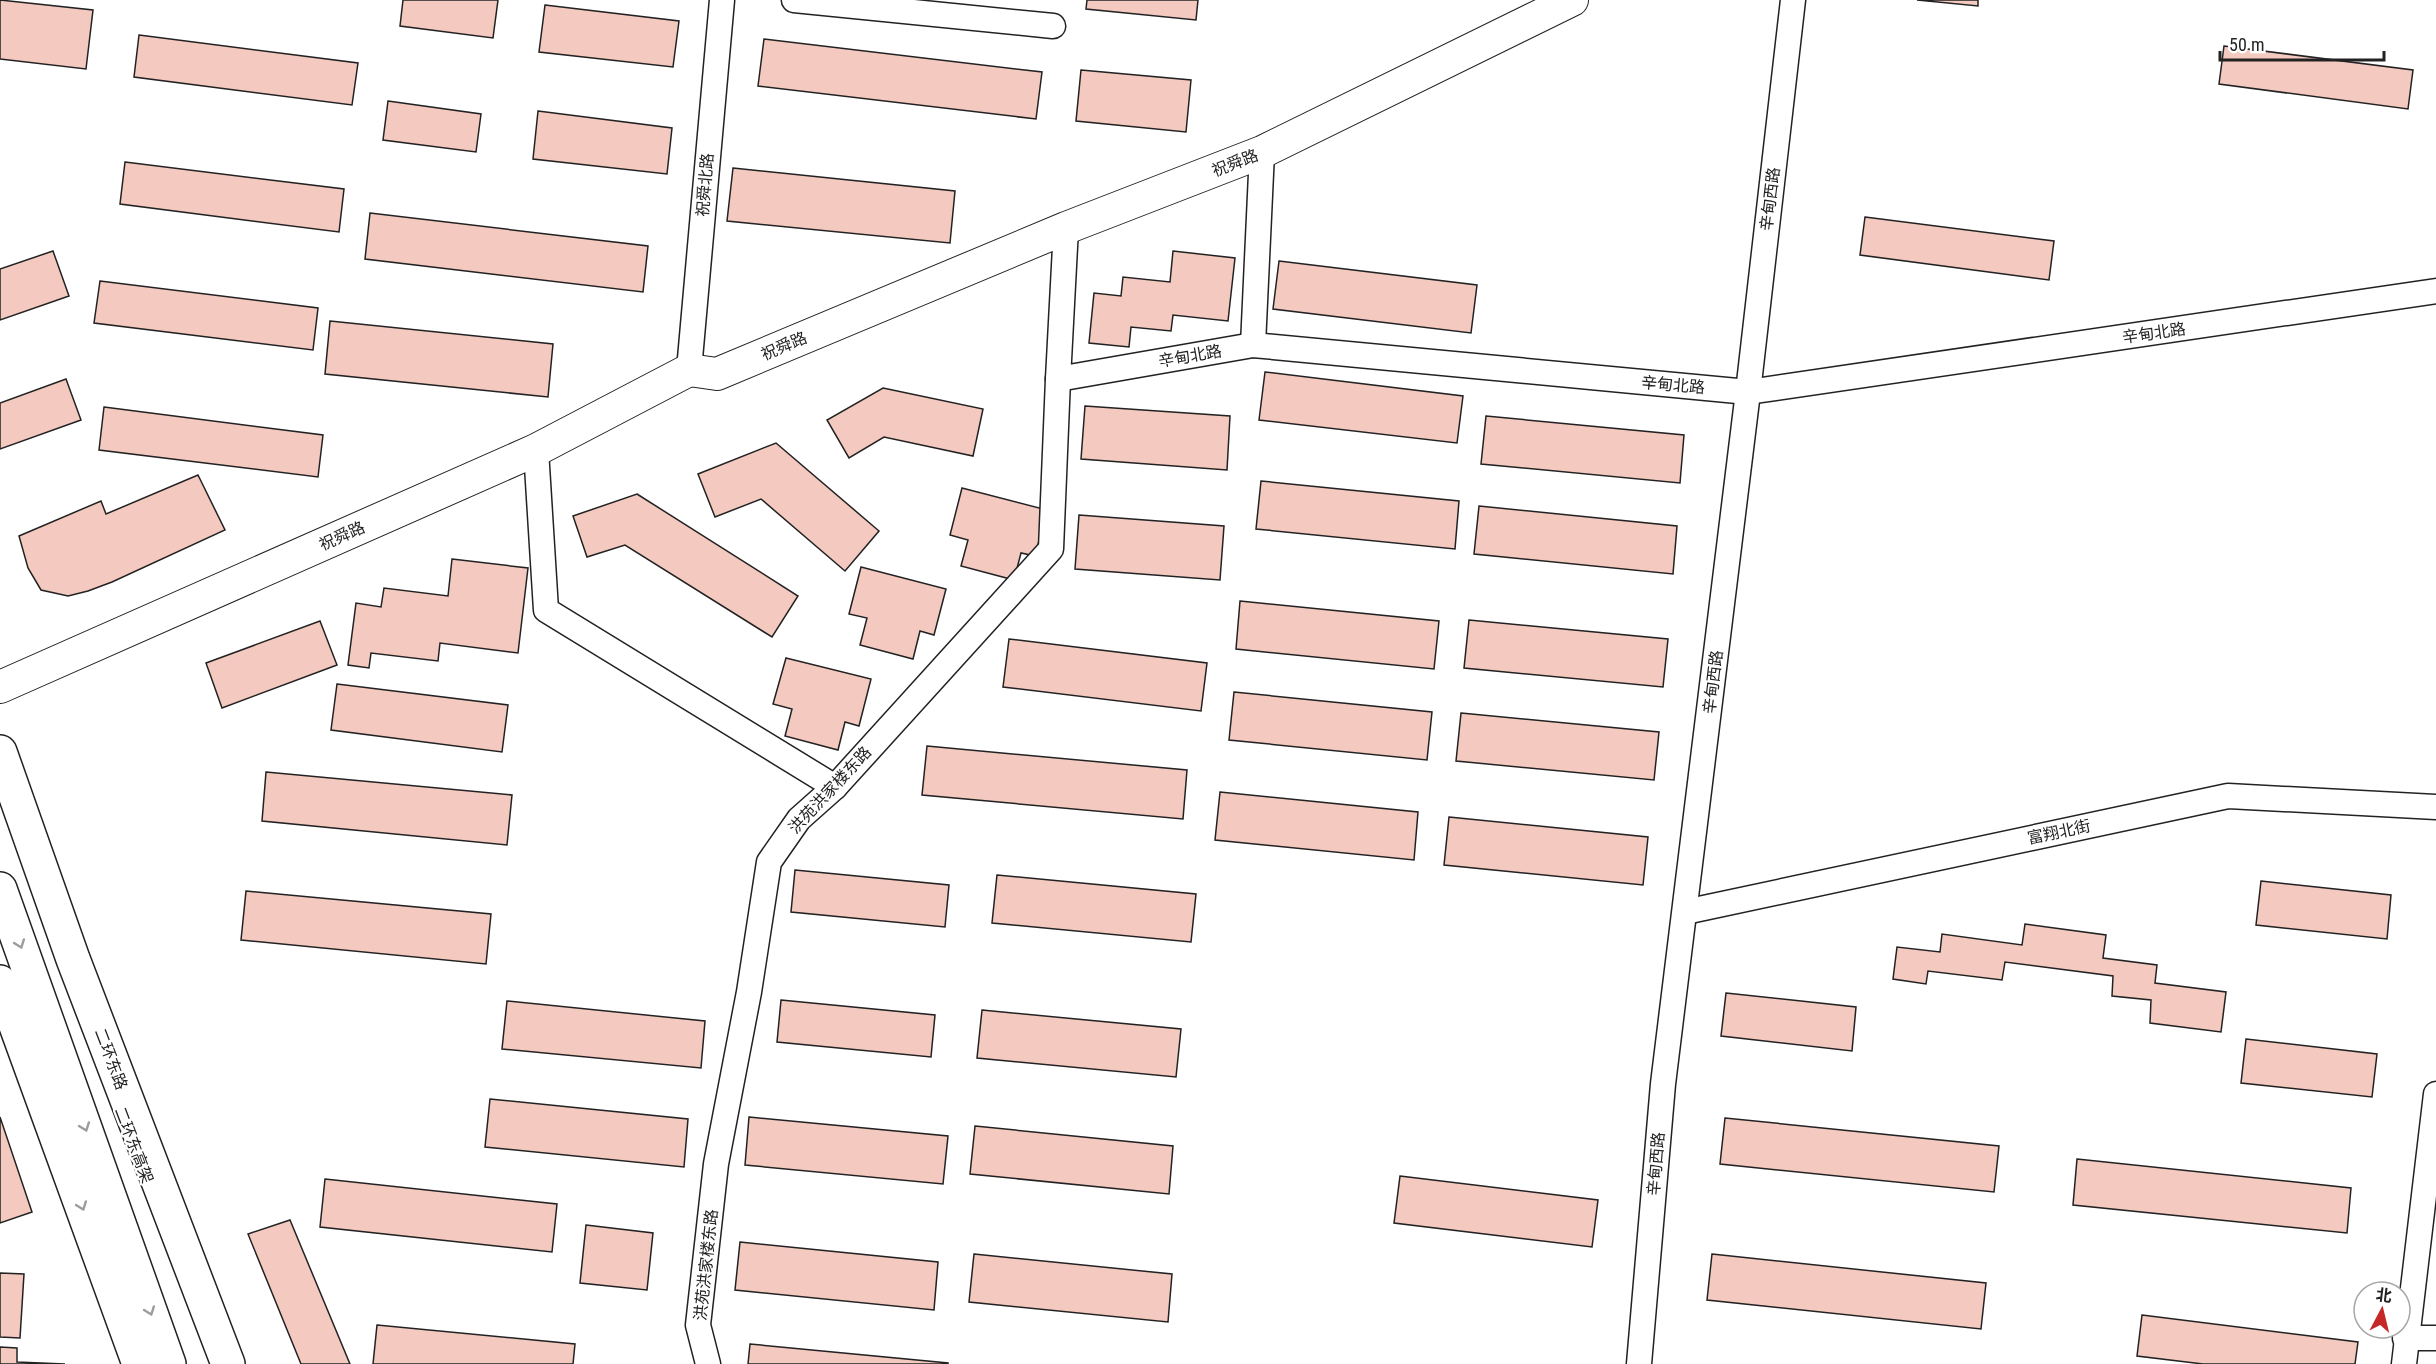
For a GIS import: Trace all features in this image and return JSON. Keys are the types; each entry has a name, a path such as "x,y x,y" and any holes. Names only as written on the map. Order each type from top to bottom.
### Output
{"highway":[{"name":"二环东路","path":"0,752 73,959 228,1364"},
{"name":"二环东高架","path":"0,790 218,1364"},
{"path":"0,889 169,1364"},
{"path":"0,982 139,1364"}],"main road":[{"name":"祝舜路","path":"0,687 536,450 689,370 717,374 1066,228 1262,152 1572,0"}],"street":[{"name":"祝舜北路","path":"689,370 722,0"},
{"path":"794,0 878,4 1053,26"},
{"name":"辛甸西路","path":"1639,1364 1663,1084 1748,392 1793,0"},
{"path":"1253,345 1262,152"},
{"path":"1058,380 1066,228"},
{"name":"辛甸北路","path":"1058,380 1253,345 1748,392 2436,291"},
{"name":"洪苑洪家楼东路","path":"708,1364 698,1325 716,1164 749,992 769,862 799,819 835,787 1051,549 1058,380"},
{"path":"536,450 546,610 835,787"},
{"name":"富翔北街","path":"1685,912 2228,796 2436,807"},
{"path":"2412,1289 2436,1094"},
{"path":"2412,1338 2436,1338"},
{"path":"2404,1364 2406,1340"}],"building":[{"path":"0,0 93,10 86,69 0,59"},
{"path":"403,0 498,0 493,38 400,26"},
{"path":"1087,0 1198,0 1196,20 1086,9"},
{"path":"1917,0 1978,0 1978,6"},
{"path":"545,5 679,21 673,67 539,52"},
{"path":"139,35 358,63 352,105 134,77"},
{"path":"764,39 1042,72 1036,119 758,86"},
{"path":"2224,46 2413,70 2408,109 2219,84"},
{"path":"1081,70 1191,80 1186,132 1076,121"},
{"path":"388,101 481,114 476,152 383,140"},
{"path":"538,111 672,128 667,174 533,159"},
{"path":"125,162 344,189 339,232 120,204"},
{"path":"733,168 955,191 950,243 727,221"},
{"path":"370,213 648,246 643,292 365,259"},
{"path":"1865,217 2054,241 2049,280 1860,255"},
{"path":"53,251 69,296 0,320 0,269"},
{"path":"1173,251 1235,258 1228,321 1173,315 1171,331 1131,327 1129,347 1089,343 1094,293 1121,296 1123,277 1170,282"},
{"path":"1279,261 1477,285 1471,333 1273,309"},
{"path":"100,281 318,308 313,350 94,323"},
{"path":"330,321 553,344 548,397 325,374"},
{"path":"1265,372 1463,396 1457,443 1259,420"},
{"path":"66,379 81,420 0,449 0,403"},
{"path":"883,388 983,409 973,456 884,437 849,458 827,420"},
{"path":"1085,406 1230,416 1227,470 1081,459"},
{"path":"104,407 323,435 318,477 99,450"},
{"path":"1486,416 1684,435 1680,483 1481,464"},
{"path":"776,443 879,531 845,571 761,499 715,517 698,474"},
{"path":"198,475 225,530 88,591 68,596 41,590 28,568 19,536 101,501 106,514"},
{"path":"1261,481 1459,501 1455,549 1256,529"},
{"path":"962,488 1047,510 1035,556 1021,553 1014,580 961,566 968,540 950,535"},
{"path":"637,494 798,596 772,637 625,545 587,557 573,516"},
{"path":"1479,506 1677,526 1673,574 1474,554"},
{"path":"1079,515 1224,526 1220,580 1075,569"},
{"path":"452,559 528,568 518,653 440,643 438,661 371,653 369,668 348,665 356,603 381,607 384,588 448,596"},
{"path":"861,567 946,589 934,635 920,631 913,659 860,645 867,618 849,614"},
{"path":"1240,601 1439,621 1434,669 1236,649"},
{"path":"1469,620 1668,639 1663,687 1464,668"},
{"path":"320,621 337,665 222,708 206,663"},
{"path":"1009,639 1207,663 1201,711 1003,687"},
{"path":"786,658 871,679 859,726 845,722 838,750 785,736 792,709 773,704"},
{"path":"337,684 508,705 502,752 331,730"},
{"path":"1234,692 1432,712 1427,760 1229,740"},
{"path":"1461,713 1659,732 1654,780 1456,761"},
{"path":"927,746 1187,770 1183,819 922,795"},
{"path":"266,772 512,795 507,845 262,821"},
{"path":"1220,792 1418,812 1414,860 1215,840"},
{"path":"1449,817 1648,837 1643,885 1444,865"},
{"path":"795,870 949,885 945,927 791,912"},
{"path":"997,875 1196,894 1191,942 992,923"},
{"path":"2261,881 2391,895 2387,939 2256,925"},
{"path":"246,891 491,914 486,964 241,940"},
{"path":"2025,924 2106,935 2103,958 2157,965 2155,983 2226,992 2221,1032 2150,1023 2151,1000 2112,996 2113,976 2005,962 2002,980 1928,971 1926,984 1893,979 1897,947 1940,952 1942,934 2022,945"},
{"path":"1726,993 1856,1007 1852,1051 1721,1036"},
{"path":"781,1000 935,1015 931,1057 777,1042"},
{"path":"507,1001 705,1021 701,1068 502,1049"},
{"path":"982,1010 1181,1029 1176,1077 977,1058"},
{"path":"2246,1039 2377,1054 2372,1097 2241,1083"},
{"path":"490,1099 688,1119 684,1167 485,1147"},
{"path":"0,1117 32,1212 0,1223"},
{"path":"749,1117 948,1136 943,1184 745,1165"},
{"path":"1725,1118 1999,1146 1994,1192 1720,1164"},
{"path":"975,1126 1173,1146 1169,1194 970,1174"},
{"path":"2077,1159 2351,1188 2347,1233 2073,1205"},
{"path":"1400,1176 1598,1200 1592,1247 1394,1223"},
{"path":"325,1179 557,1204 552,1252 320,1227"},
{"path":"290,1220 350,1364 301,1364 248,1234"},
{"path":"586,1225 653,1233 647,1290 580,1283"},
{"path":"740,1242 938,1262 934,1310 735,1290"},
{"path":"974,1254 1172,1274 1168,1322 969,1302"},
{"path":"1712,1254 1986,1283 1981,1329 1707,1300"},
{"path":"0,1273 24,1274 20,1338 0,1337"},
{"path":"2142,1315 2358,1342 2355,1364 2203,1364 2137,1356"},
{"path":"377,1325 575,1344 573,1364 373,1364"},
{"path":"750,1344 948,1363 948,1364 748,1364"},
{"path":"0,1347 17,1348 17,1362 65,1364 0,1364"}]}
